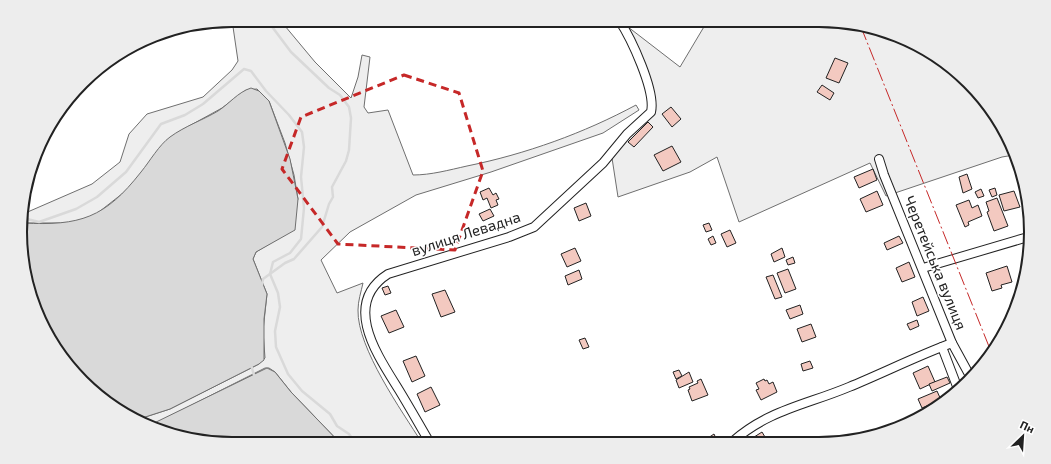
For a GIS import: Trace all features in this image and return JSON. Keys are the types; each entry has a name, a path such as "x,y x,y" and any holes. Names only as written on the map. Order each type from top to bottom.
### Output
{"street":[{"name":"вулиця Левадна","path":"426,437 383,364 369,334 365,314 368,296 376,283 388,274 509,237 534,227 603,163 627,134 651,112 650,96 638,58 630,38 623,27"},
{"name":"Черетейська вулиця","path":"879,159 884,175 923,268 952,343 968,372"},
{"path":"923,268 1024,237"},
{"path":"738,437 750,428 787,408 848,388 942,346 952,343"},
{"path":"942,346 956,384"}],"highlighted area":[{"path":"404,75 459,93 483,171 455,250 338,244 282,169 301,117"}],"shaded area":[{"path":"233,27 286,27 315,62 351,98 358,77 362,55 370,57 364,107 368,113 388,110 413,175 440,172 533,149 596,125 636,105 639,110 603,133 491,172 416,195 350,232 321,260 337,293 363,283 358,310 360,325 365,342 382,379 418,437 334,437 291,392 275,372 269,368 265,368 157,422 144,417 170,409 259,364 265,358 263,331 267,294 253,259 256,252 279,238 298,199 294,175 285,143 269,101 257,89 246,90 222,108 180,131 127,190 95,215 80,221 66,223 27,223 28,212 92,184 120,162 129,134 147,114 203,97 232,70 238,61"},
{"path":"622,27 628,27 680,67 704,27 832,27 859,31 885,38 910,48 922,54 944,69 964,87 982,107 997,130 1009,156 886,196 870,163 739,222 717,157 690,172 618,197 612,158 650,109 650,94"},
{"path":"251,88 259,91 269,101 290,159 298,199 295,230 256,252 253,259 267,294 264,319 264,360 259,364 170,409 144,417 129,410 107,395 87,377 69,357 54,334 48,323 34,285 27,245 27,223 60,223 90,216 103,209 128,188 166,140 218,111 246,90"},
{"path":"267,368 275,372 291,392 334,437 219,437 179,430 156,422"}],"building":[{"path":"835,58 848,63 839,83 826,78"},
{"path":"822,85 834,93 830,100 817,92"},
{"path":"671,107 681,119 672,127 662,114"},
{"path":"648,122 653,127 634,147 628,142"},
{"path":"672,146 681,162 663,171 654,155"},
{"path":"873,169 877,180 859,188 854,177"},
{"path":"967,174 972,189 963,193 959,177"},
{"path":"489,188 493,195 496,193 499,199 496,200 498,205 491,208 487,198 483,200 480,192"},
{"path":"995,188 997,195 992,197 989,190"},
{"path":"981,189 984,196 978,198 975,192"},
{"path":"877,191 883,205 866,212 860,199"},
{"path":"1014,191 1020,207 1004,211 999,195"},
{"path":"997,198 1008,226 994,231 987,212 989,211 986,202"},
{"path":"969,200 972,208 978,205 982,216 968,222 969,225 965,227 956,205"},
{"path":"586,203 591,216 579,221 574,208"},
{"path":"490,209 494,216 483,221 479,214"},
{"path":"709,223 712,230 706,232 703,225"},
{"path":"730,230 736,243 727,247 721,234"},
{"path":"713,236 716,243 711,245 708,239"},
{"path":"899,236 903,243 887,250 884,243"},
{"path":"575,248 581,261 567,267 561,254"},
{"path":"782,248 785,257 774,262 771,254"},
{"path":"793,257 795,263 788,265 786,260"},
{"path":"909,262 915,277 902,282 896,268"},
{"path":"1007,266 1012,282 1001,285 1002,288 992,291 986,273"},
{"path":"788,269 796,289 785,293 777,273"},
{"path":"579,270 582,279 568,285 565,276"},
{"path":"773,275 782,297 775,299 766,277"},
{"path":"388,286 391,293 385,295 382,288"},
{"path":"445,290 455,312 441,317 432,294"},
{"path":"923,297 929,311 917,316 912,302"},
{"path":"800,305 803,314 790,319 786,310"},
{"path":"396,310 404,327 389,333 381,316"},
{"path":"917,320 919,326 910,330 907,324"},
{"path":"811,324 816,337 802,342 797,329"},
{"path":"585,338 589,347 583,349 579,340"},
{"path":"416,356 425,376 412,382 403,361"},
{"path":"810,361 813,368 803,371 801,364"},
{"path":"928,366 935,382 920,389 913,373"},
{"path":"679,370 682,376 676,379 673,372"},
{"path":"689,372 693,382 679,388 676,380"},
{"path":"947,377 950,383 932,391 929,384"},
{"path":"701,379 708,395 692,401 688,390 690,389 689,387 698,383 697,381"},
{"path":"764,379 765,381 767,380 769,384 773,382 777,392 761,400 756,390 759,389 756,383"},
{"path":"431,387 440,405 425,412 417,394"},
{"path":"937,391 940,398 922,408 918,399"},
{"path":"762,432 765,437 754,437"}],"waterway":[{"path":"262,285 263,279 285,263 294,259 322,227 329,204 333,197 332,187 346,161 349,150 351,118 349,107 340,95 329,88 291,52 272,27"},
{"path":"27,219 39,222 76,209 97,197 126,172 161,124 185,115 203,104 244,69 251,71 266,91 289,115 302,132 304,147 301,177 304,208 301,239 290,253 273,262 270,274 278,293 280,307 275,331 276,347 288,374 302,391 330,414 337,426 351,437"},
{"path":"251,365 254,375"}],"power":[{"path":"863,32 989,346"}]}
